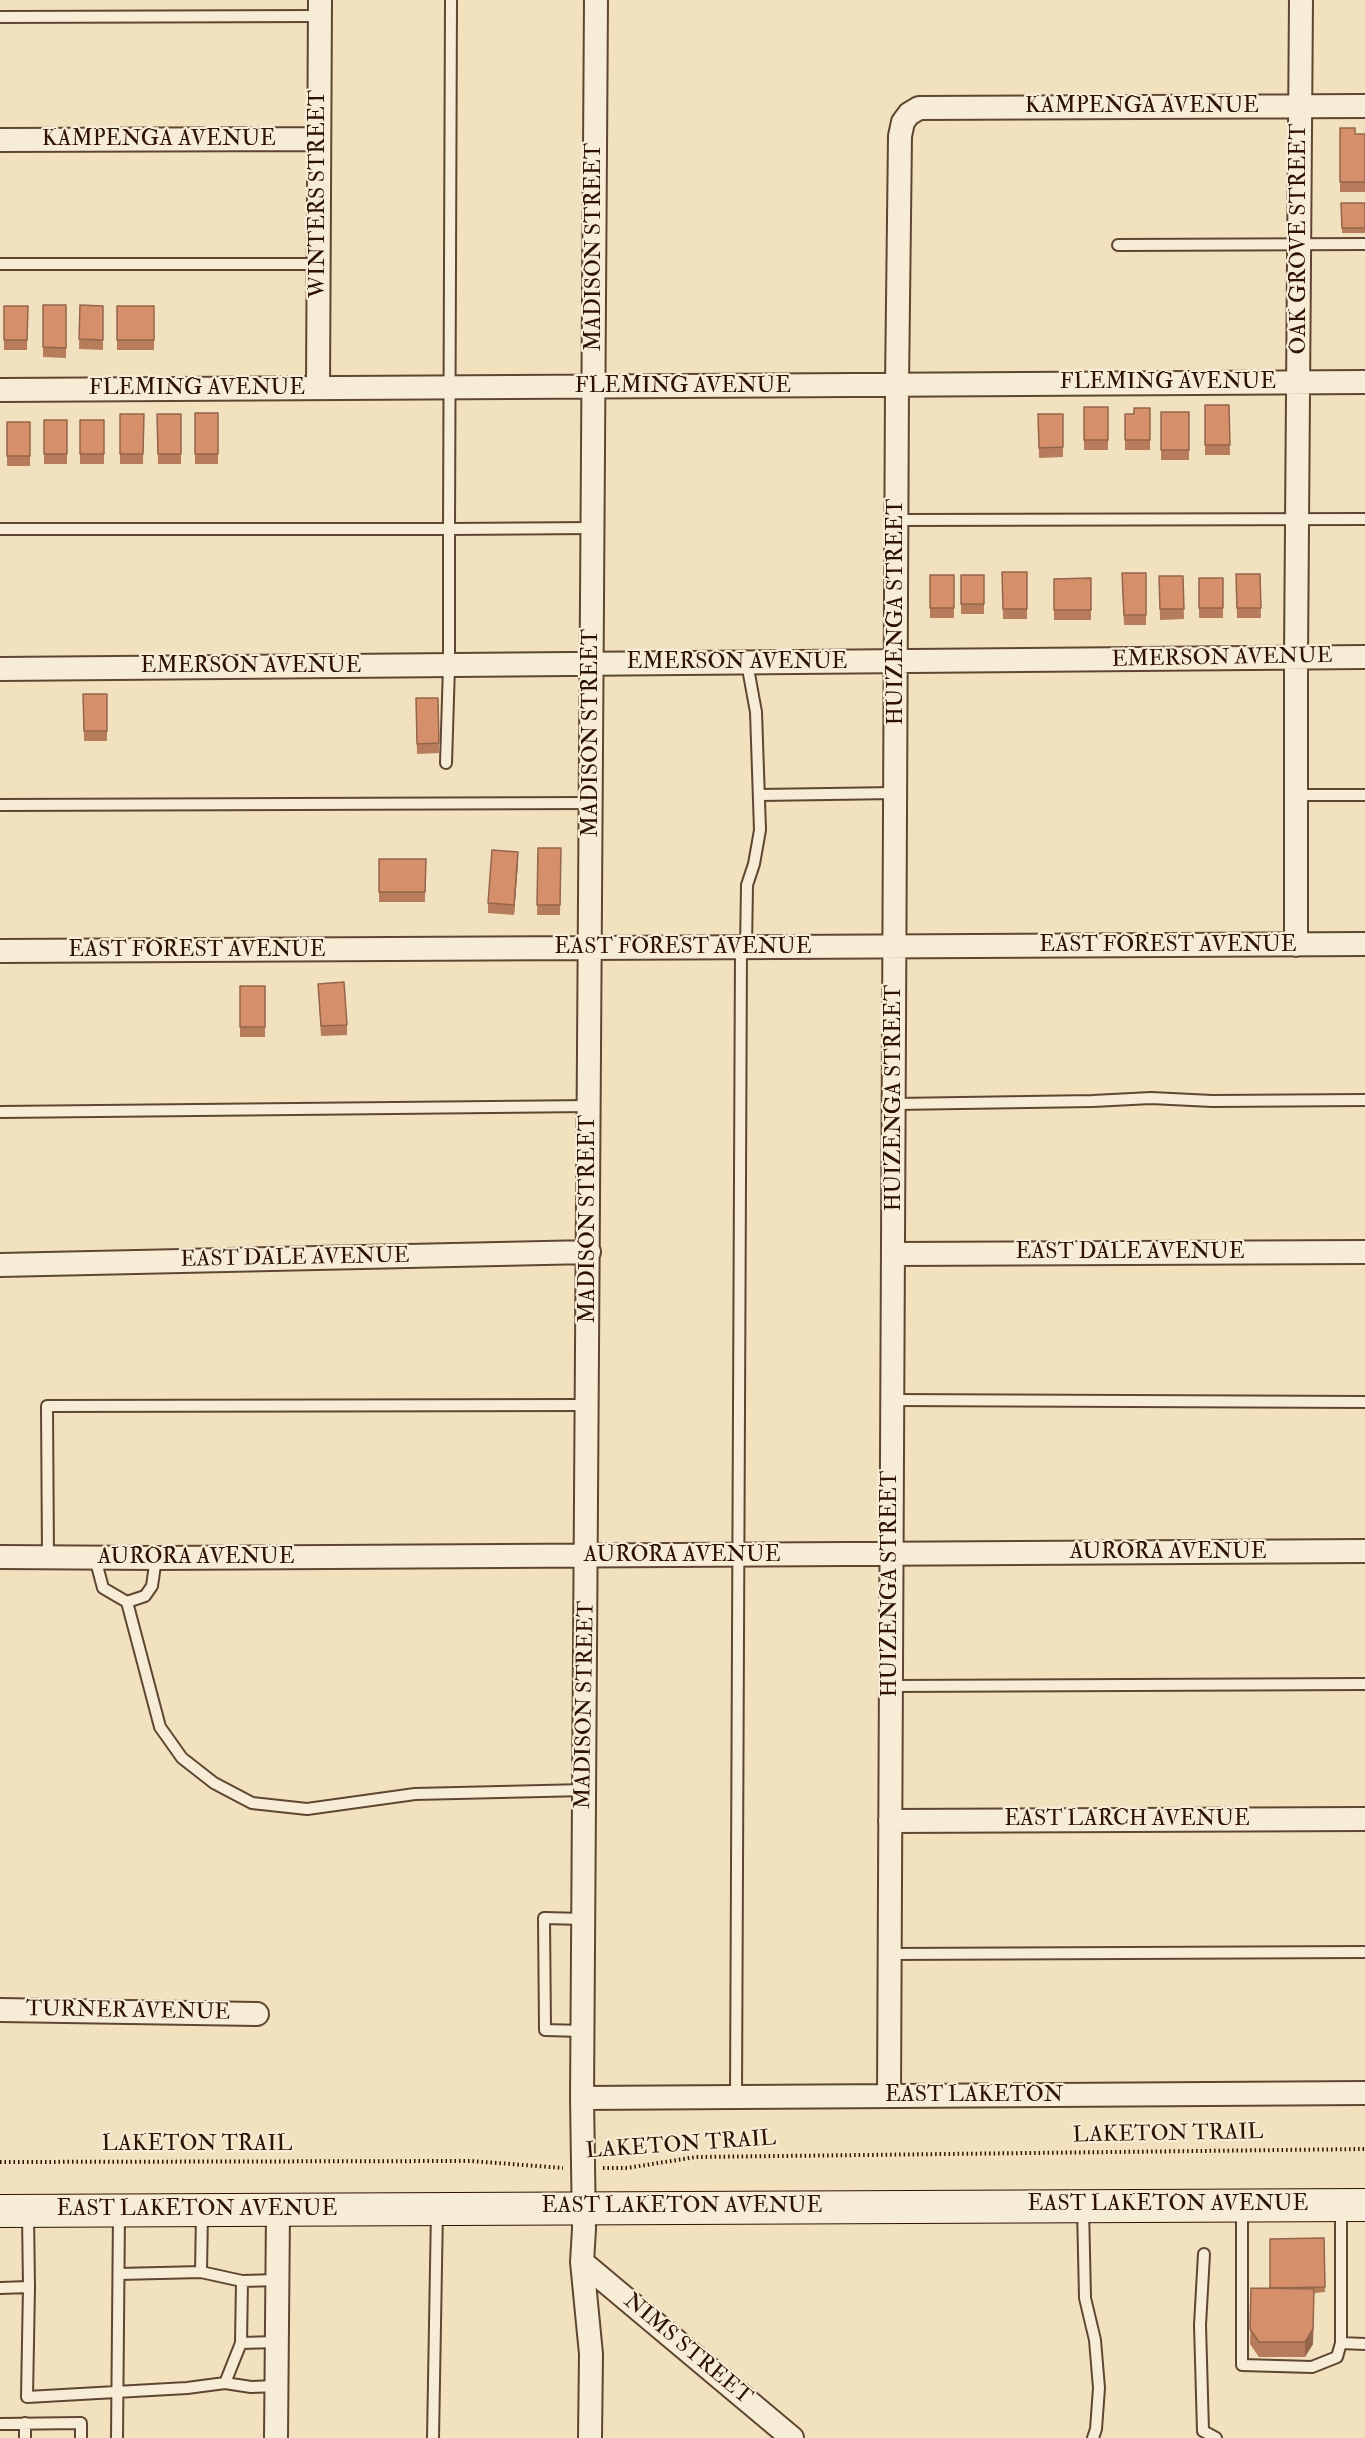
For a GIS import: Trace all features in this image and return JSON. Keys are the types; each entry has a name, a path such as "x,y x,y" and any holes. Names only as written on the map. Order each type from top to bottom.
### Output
{"main road":[{"name":"EAST LAKETON AVENUE","path":"14,2211 1353,2205"}],"street":[{"name":"MADISON STREET","path":"590,2438 591,2354 582,2262 582,2098 590,1252 596,0"},
{"name":"OAK GROVE STREET","path":"1296,945 1301,0"},
{"name":"WINTERS STREET","path":"318,388 320,8"},
{"name":"KAMPENGA AVENUE","path":"918,108 1365,106"},
{"name":"HUIZENGA STREET","path":"888,2096 900,136 903,122 918,108"},
{"name":"KAMPENGA AVENUE","path":"0,140 319,139"},
{"name":"FLEMING AVENUE","path":"0,390 1365,382"},
{"name":"EMERSON AVENUE","path":"0,669 897,663 1365,657"},
{"name":"EAST FOREST AVENUE","path":"0,951 1365,945"},
{"name":"EAST DALE AVENUE","path":"0,1265 590,1252"},
{"name":"EAST DALE AVENUE","path":"894,1254 1365,1252"},
{"name":"AURORA AVENUE","path":"0,1557 48,1559 1365,1551"},
{"name":"EAST LARCH AVENUE","path":"890,1821 1365,1819"},
{"name":"TURNER AVENUE","path":"0,2010 257,2014"},
{"name":"EAST LAKETON","path":"582,2098 1365,2093"},
{"path":"276,2438 278,2210"},
{"name":"NIMS STREET","path":"582,2262 792,2438"}],"lane":[{"path":"446,763 449,666 451,0"},
{"path":"0,17 320,8"},
{"path":"1118,245 1365,244"},
{"path":"0,264 319,264"},
{"path":"897,520 1365,519"},
{"path":"0,529 594,528"},
{"path":"736,2097 743,948 747,885 754,864 760,830 756,712 747,663"},
{"path":"760,795 896,793"},
{"path":"1296,795 1365,795"},
{"path":"0,805 591,803"},
{"path":"895,1104 1151,1098 1212,1101 1365,1100"},
{"path":"0,1112 590,1106"},
{"path":"892,1401 1365,1402"},
{"path":"48,1559 46,1406 588,1405"},
{"path":"95,1558 103,1588 127,1602 160,1727 182,1758 214,1783 252,1803 307,1809 416,1794 585,1790"},
{"path":"127,1602 145,1596 152,1586 156,1558"},
{"path":"891,1686 1365,1684"},
{"path":"583,2031 545,2030 544,1918 584,1919"},
{"path":"889,1954 1365,1952"},
{"path":"1083,2205 1085,2298 1095,2340 1099,2388 1096,2429 1093,2438"},
{"path":"1242,2205 1242,2365 1312,2367 1337,2357 1341,2343 1353,2205"},
{"path":"117,2438 119,2210"},
{"path":"201,2272 202,2210"},
{"path":"433,2438 437,2210"},
{"path":"14,2211 29,2287 27,2397 117,2393 225,2384 250,2387 277,2386"},
{"path":"1204,2254 1200,2325 1203,2431 1216,2438"},
{"path":"119,2274 201,2272 242,2281 278,2280"},
{"path":"225,2384 242,2343 242,2281"},
{"path":"0,2288 29,2287"},
{"path":"242,2343 276,2342"},
{"path":"1341,2343 1365,2344"},
{"path":"25,2423 25,2438"},
{"path":"0,2424 81,2423 81,2438"}],"path":[{"name":"LAKETON TRAIL","path":"0,2162 471,2161 583,2169 627,2168 696,2157 1365,2149"}],"building":[{"path":"1340,128 1355,128 1355,134 1365,134 1365,182 1340,182"},
{"path":"1341,203 1365,203 1365,228 1342,228"},
{"path":"43,305 66,305 66,348 43,347"},
{"path":"80,305 103,306 103,340 79,339"},
{"path":"4,306 28,306 27,340 4,340"},
{"path":"117,306 154,306 154,340 117,340"},
{"path":"1205,405 1229,405 1230,445 1205,445"},
{"path":"1084,407 1108,407 1108,440 1084,440"},
{"path":"1134,408 1150,408 1150,440 1125,440 1125,414 1134,414"},
{"path":"1161,412 1189,412 1189,450 1161,450"},
{"path":"195,413 218,413 218,454 195,454"},
{"path":"120,414 144,414 143,454 120,454"},
{"path":"157,414 181,414 181,454 158,454"},
{"path":"1038,414 1063,414 1063,447 1039,448"},
{"path":"44,420 67,420 67,454 44,454"},
{"path":"80,420 104,420 104,454 80,454"},
{"path":"7,422 30,422 30,456 7,456"},
{"path":"1002,572 1027,572 1027,609 1003,609"},
{"path":"1122,573 1146,573 1146,615 1124,615"},
{"path":"1236,574 1260,574 1261,608 1237,608"},
{"path":"930,575 954,575 954,608 930,608"},
{"path":"961,575 984,575 984,604 961,604"},
{"path":"1159,576 1183,576 1184,609 1160,609"},
{"path":"1091,578 1091,610 1054,610 1054,579"},
{"path":"1199,578 1223,578 1223,608 1199,608"},
{"path":"83,694 107,694 107,731 84,731"},
{"path":"416,698 438,698 439,743 417,744"},
{"path":"538,848 561,848 560,905 537,905"},
{"path":"492,850 518,852 514,905 488,903"},
{"path":"379,859 426,859 425,892 379,892"},
{"path":"344,982 347,1025 321,1026 318,984"},
{"path":"240,986 265,986 265,1027 240,1027"},
{"path":"1324,2238 1325,2287 1270,2288 1270,2239"},
{"path":"1251,2288 1314,2289 1313,2329 1305,2342 1259,2342 1250,2329"}]}
